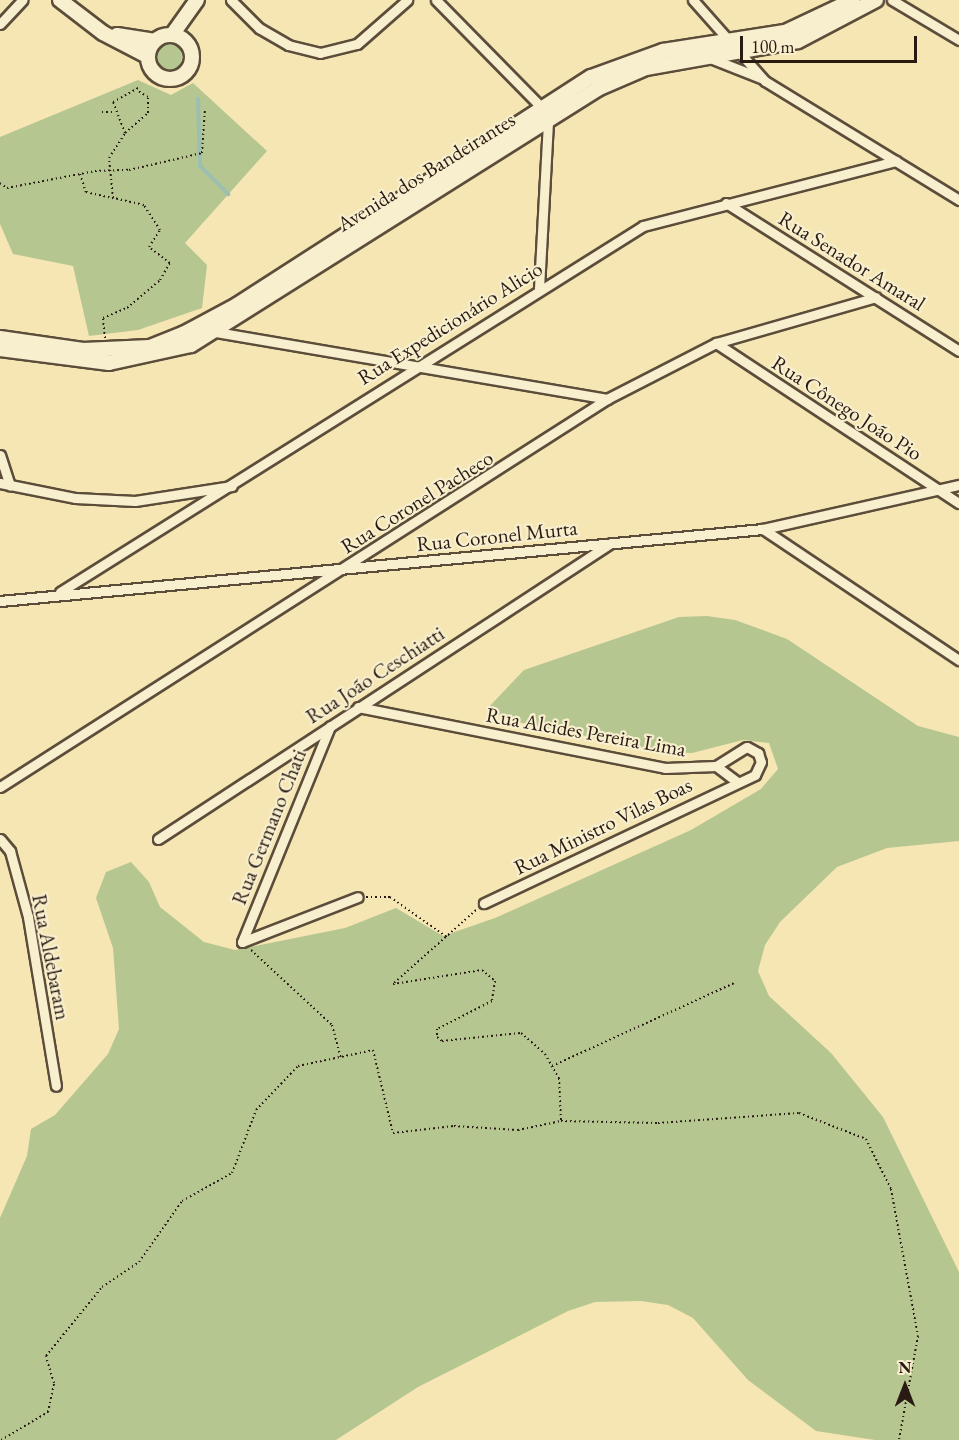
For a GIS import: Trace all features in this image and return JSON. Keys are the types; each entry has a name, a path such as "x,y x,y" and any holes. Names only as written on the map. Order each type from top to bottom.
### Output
{"street":[{"path":"0,24 22,0"},
{"path":"60,0 103,33 147,56 161,78 175,79 187,72 192,52 184,40 172,35"},
{"path":"103,33 154,42 172,35 197,0"},
{"path":"231,0 259,28 288,45 320,53 357,44 407,0"},
{"path":"436,0 545,114 539,288"},
{"path":"693,0 734,40 765,81"},
{"name":"Avenida dos Bandeirantes","path":"0,349 108,363 176,350 214,332 626,61 794,29 853,0"},
{"name":"Avenida dos Bandeirantes","path":"0,338 107,349 150,346 198,328 545,114 628,74 742,52 814,35 876,0"},
{"path":"892,0 959,40"},
{"path":"147,56 154,42"},
{"path":"708,57 765,81 959,200"},
{"name":"Rua Expedicionário Alicio","path":"58,593 237,485 409,369 643,226 896,161"},
{"name":"Rua Senador Amaral","path":"726,203 959,351"},
{"name":"Rua Coronel Pacheco","path":"0,787 607,399 716,343 876,297"},
{"path":"198,328 409,369 607,399"},
{"name":"Rua Cônego João Pio","path":"716,343 959,503"},
{"path":"0,455 5,484 75,498 135,501 237,485"},
{"name":"Rua Coronel Murta","path":"0,601 58,593 342,570 763,529 959,485"},
{"path":"763,529 959,660"},
{"name":"Rua João Ceschiatti","path":"158,839 613,542"},
{"name":"Rua Alcides Pereira Lima","path":"358,707 665,768 716,766 747,747 758,753 761,762 756,775 737,782"},
{"name":"Rua Germano Chati","path":"242,942 330,726"},
{"path":"716,766 737,782"},
{"name":"Rua Ministro Vilas Boas","path":"484,903 737,782"},
{"name":"Rua Aldebaram","path":"0,839 10,851 28,917 56,1086"},
{"path":"242,942 358,897"}],"path":[{"path":"125,133 113,112 113,102 140,87"},
{"path":"113,198 110,158 125,133 147,113 147,97 137,90"},
{"path":"0,183 8,188 202,153 205,108"},
{"path":"102,112 113,112"},
{"path":"80,174 86,192 144,205 160,230 149,247 170,262 160,280 127,308 103,318 107,349"},
{"path":"358,897 390,897 447,937"},
{"path":"484,903 447,937 393,979 393,984 482,970 495,981 492,1001 437,1029 437,1037 442,1041 521,1033 552,1066 559,1078 561,1120"},
{"path":"242,942 332,1025 341,1058"},
{"path":"552,1066 736,982"},
{"path":"1,1440 48,1412 54,1383 46,1356 102,1287 139,1262 182,1201 232,1173 256,1110 298,1066 373,1050 393,1133 454,1126 518,1130 561,1120 658,1123 799,1113 866,1139 891,1189 918,1336 899,1440"}],"green space":[{"path":"168,43 178,47 182,57 178,67 168,71 158,67 154,57 158,47"},
{"path":"138,80 171,95 193,83 267,151 185,243 207,265 202,308 138,330 89,336 73,266 13,254 0,224 0,137"},
{"path":"707,616 735,620 787,639 918,726 959,737 959,841 887,848 837,867 780,922 765,945 758,971 769,996 831,1053 883,1117 959,1272 959,1440 875,1440 816,1431 748,1380 693,1318 668,1305 641,1301 595,1302 568,1311 418,1387 336,1440 0,1440 0,1218 27,1156 31,1129 55,1115 108,1054 119,1029 113,948 96,898 106,872 131,862 149,882 160,907 204,942 235,950 345,928 396,908 443,936 495,918 691,830 761,789 778,769 769,743 743,740 692,753 664,752 508,720 487,709 524,670 679,617"}],"waterway":[{"path":"198,99 200,166 228,194"}]}
